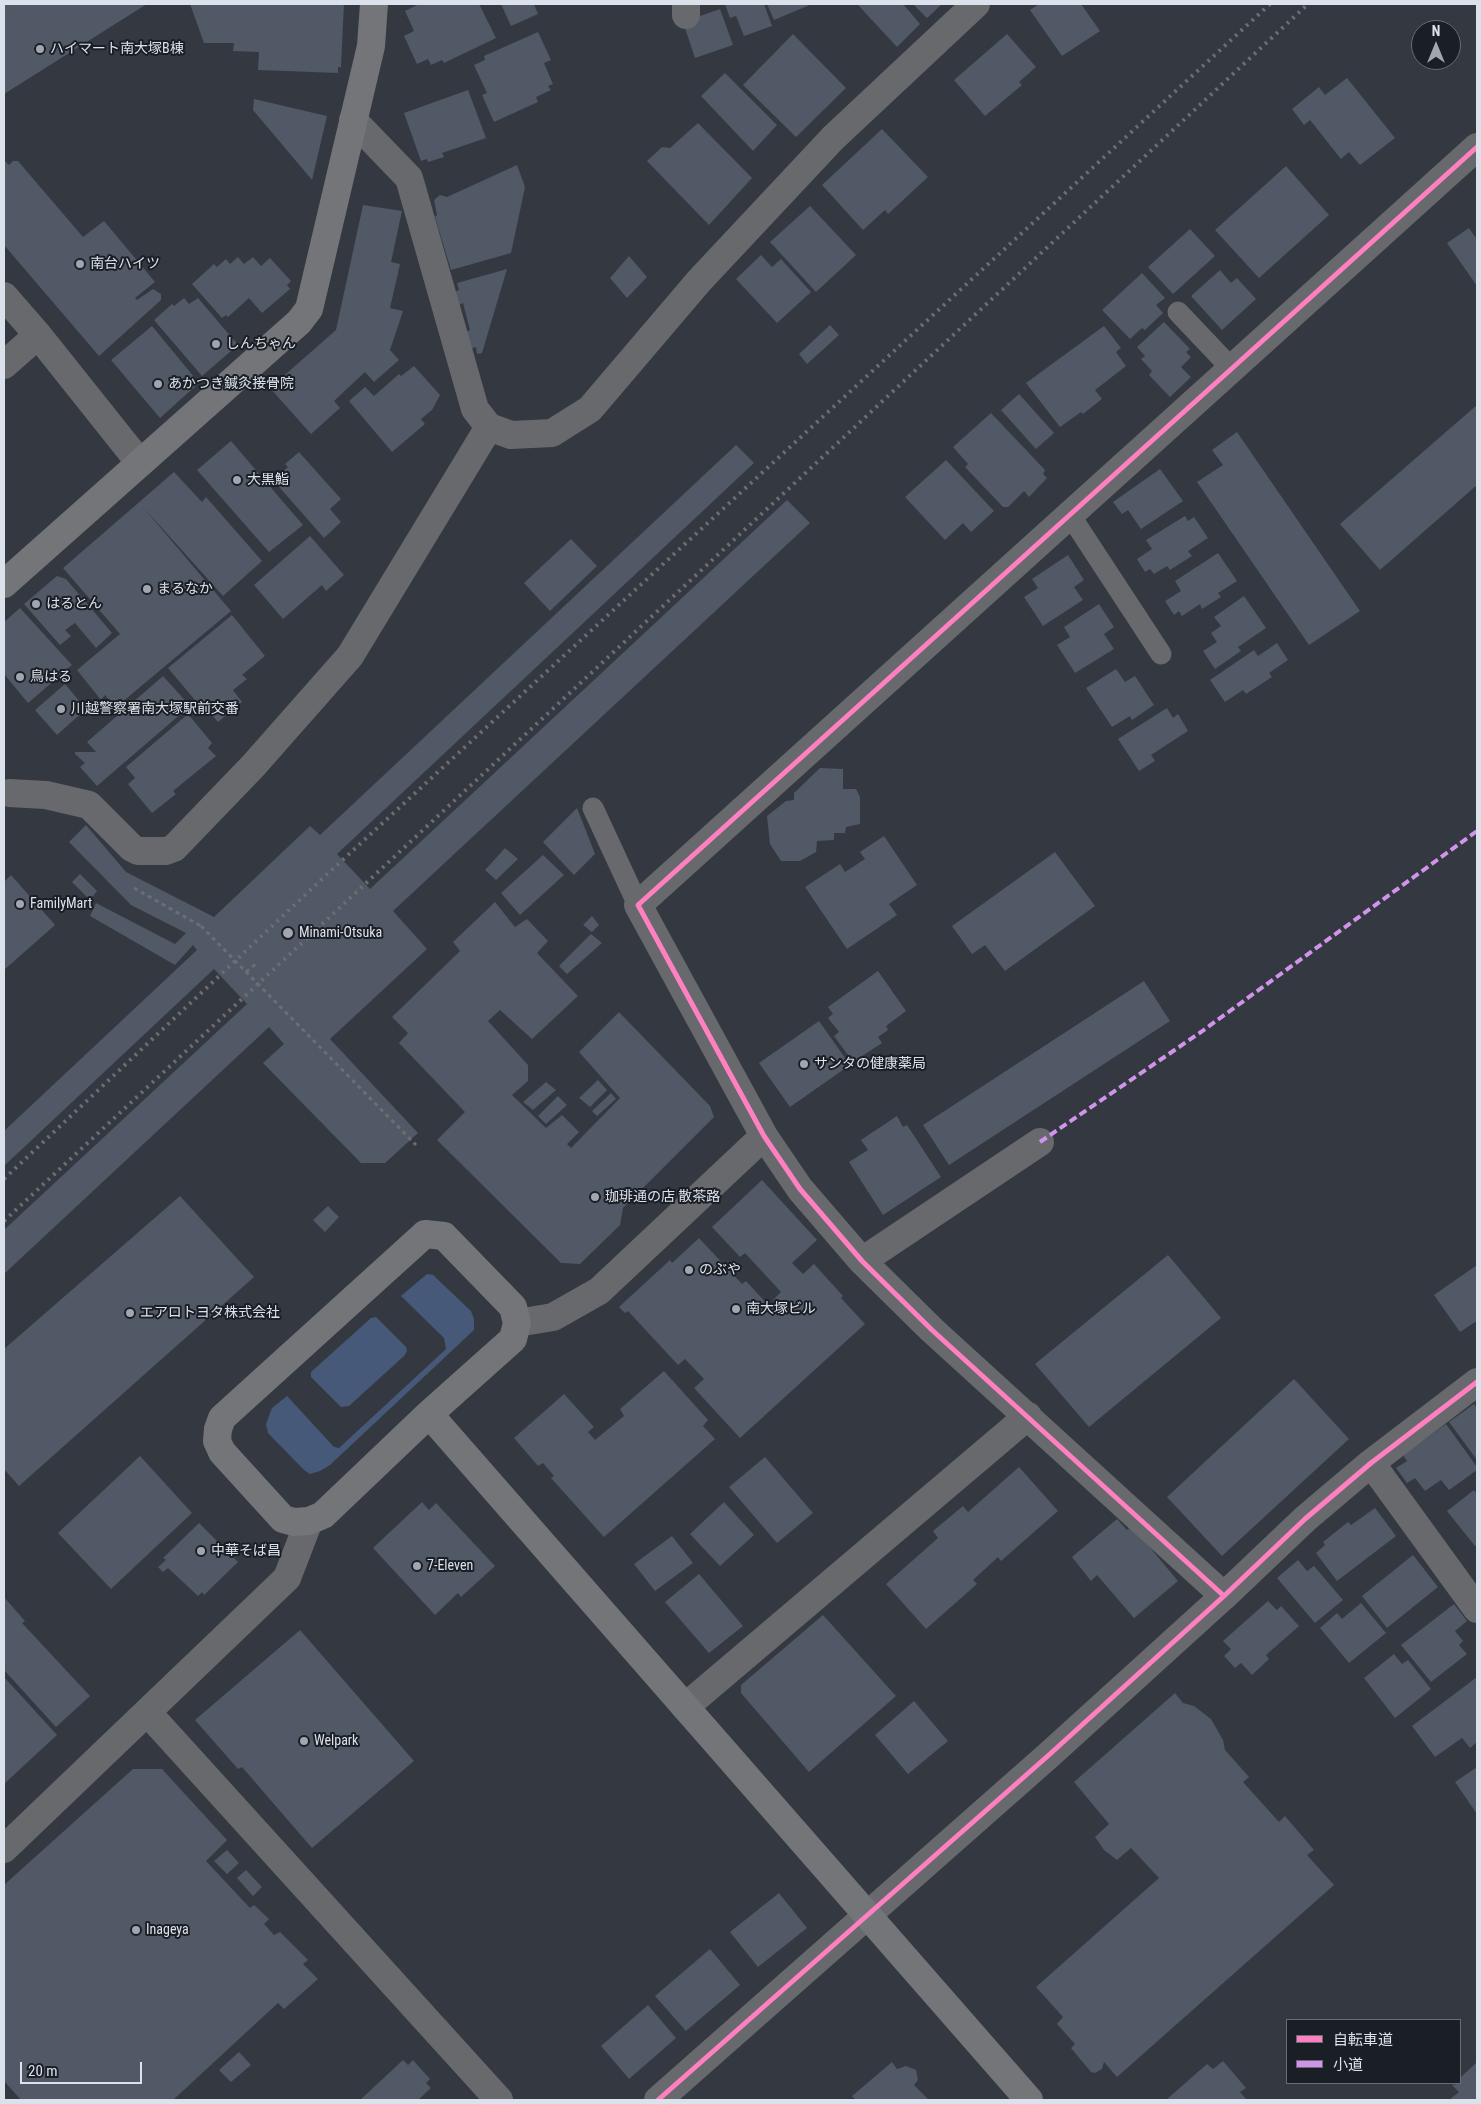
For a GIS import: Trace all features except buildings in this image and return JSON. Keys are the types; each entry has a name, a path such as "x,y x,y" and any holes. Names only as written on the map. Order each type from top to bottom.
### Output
{"street":[{"path":"4,584 299,322 309,309 371,46 374,4"},
{"path":"353,120 409,178 475,409 489,426 511,435 552,433 590,410 699,281 833,138 976,4"},
{"path":"1224,1596 932,1330 862,1261 800,1189 764,1136 638,905 1477,147"},
{"path":"4,296 38,335 140,463"},
{"path":"4,365 38,335"},
{"path":"5,792 46,795 89,805 132,848 138,850 166,850 174,848 253,766 350,656 489,426"},
{"path":"517,1323 553,1317 599,1291 764,1136"},
{"path":"862,1261 1040,1142"},
{"path":"425,1234 444,1236 513,1307 517,1323 513,1338 428,1414 323,1515 309,1521 294,1522 283,1518 222,1452 217,1441 218,1428 222,1418 425,1234"},
{"path":"658,2100 1042,1761 1306,1519 1371,1463 1477,1382"},
{"path":"428,1414 1029,2100"},
{"path":"685,1707 1028,1416"},
{"path":"1371,1463 1477,1609"},
{"path":"4,1849 287,1578 309,1521"},
{"path":"147,1712 499,2100"}],"lane":[{"path":"1178,312 1232,369"},
{"path":"1070,515 1161,654"},
{"path":"593,808 638,905"}],"path":[{"path":"201,926 416,1145"},
{"path":"246,972 258,962"}],"shaded area":[{"path":"427,1274 433,1275 471,1311 474,1319 474,1330 330,1465 310,1474 268,1433 266,1424 272,1408 287,1396 334,1447 339,1448 446,1349 444,1338 401,1296"},
{"path":"376,1317 406,1347 407,1351 404,1356 349,1406 341,1407 311,1377 311,1372 371,1318"}],"railway":[{"path":"4,1179 322,879 1270,4"},
{"path":"4,1221 1308,4"}],"marked path":[{"path":"1040,1142 1201,1032 1477,831"}],"cycle path":[{"path":"1224,1596 932,1330 862,1261 800,1189 764,1136 638,905 1477,147"},
{"path":"658,2100 1050,1754 1224,1596 1305,1519 1371,1463 1477,1382"}],"place":[{"name":"ハイマート南大塚B棟","path":"40,49"},
{"name":"南台ハイツ","path":"80,264"},
{"name":"しんちゃん","path":"216,344"},
{"name":"あかつき鍼灸接骨院","path":"158,384"},
{"name":"大黒鮨","path":"237,480"},
{"name":"まるなか","path":"147,589"},
{"name":"はるとん","path":"36,604"},
{"name":"鳥はる","path":"20,677"},
{"name":"川越警察署南大塚駅前交番","path":"61,709"},
{"name":"FamilyMart","path":"20,904"},
{"name":"Minami-Otsuka","path":"288,933"},
{"name":"サンタの健康薬局","path":"804,1064"},
{"name":"珈琲通の店 散茶路","path":"595,1197"},
{"name":"のぶや","path":"689,1270"},
{"name":"南大塚ビル","path":"736,1309"},
{"name":"エアロトヨタ株式会社","path":"130,1313"},
{"name":"中華そば昌","path":"201,1551"},
{"name":"7-Eleven","path":"417,1566"},
{"name":"Welpark","path":"304,1741"},
{"name":"Inageya","path":"136,1930"}]}
